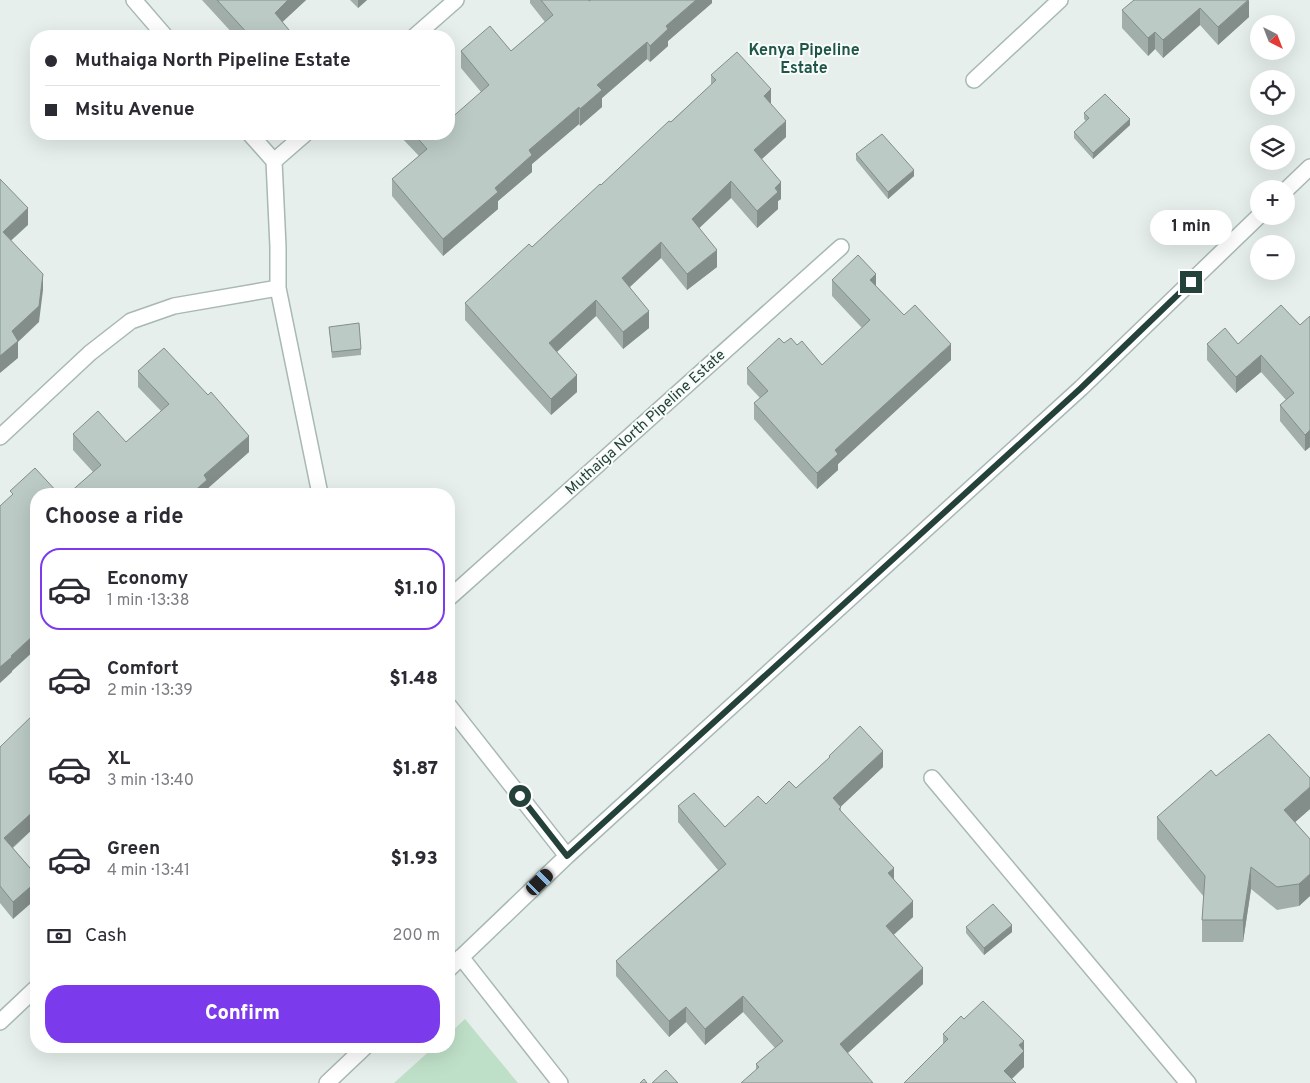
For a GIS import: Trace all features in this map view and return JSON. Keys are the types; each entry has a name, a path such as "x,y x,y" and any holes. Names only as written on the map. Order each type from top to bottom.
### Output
{"street":[{"path":"134,0 160,30"},
{"path":"423,30 456,0"},
{"path":"974,80 1060,0"},
{"path":"255,140 274,161 278,288 319,488"},
{"path":"274,161 298,140"},
{"path":"1295,181 1310,167"},
{"path":"455,963 567,856 1081,388 1250,225"},
{"name":"Muthaiga North Pipeline Estate","path":"455,593 841,247"},
{"path":"0,437 90,353 131,321 174,306 278,288"},
{"path":"455,714 567,856"},
{"path":"932,778 1188,1083"},
{"path":"461,957 560,1083"},
{"path":"0,1022 30,994"},
{"path":"327,1083 359,1053"}],"green space":[{"path":"465,1019 518,1083 394,1083 427,1053 455,1053 455,1028"}],"building":[{"path":"217,0 288,0 275,13 289,30 244,30"},
{"path":"541,0 696,0 666,26 668,29 650,46 647,42 597,85 602,90 529,150 532,155 495,188 498,192 443,239 392,179 427,149 419,140 455,140 455,115 489,85 461,51 490,26 511,51 553,15"},
{"path":"1134,0 1248,0 1218,27 1200,8 1163,40 1155,32 1148,38 1122,10"},
{"path":"737,52 771,89 764,96 786,121 754,150 781,182 775,188 778,192 757,211 731,181 692,219 717,250 687,274 661,242 622,278 649,311 623,332 596,300 549,343 577,375 551,399 465,303 529,244 532,247 669,121 671,122 716,80 711,75"},
{"path":"1105,94 1130,119 1093,153 1074,132 1089,118 1084,113"},
{"path":"882,134 914,170 888,192 856,154"},
{"path":"0,179 28,208 3,232 43,274 39,306 12,331 18,341 0,356"},
{"path":"858,255 876,274 870,280 904,315 915,305 951,344 835,450 838,454 817,473 754,403 768,391 747,368 779,338 784,343 791,338 797,345 802,341 822,365 870,320 832,280"},
{"path":"1281,305 1300,325 1310,316 1310,430 1305,435 1280,405 1294,393 1261,355 1236,377 1207,344 1225,328 1238,344"},
{"path":"359,323 361,349 332,352 329,327"},
{"path":"164,348 208,395 211,392 249,436 204,475 207,480 198,488 75,488 101,465 73,434 98,411 126,442 169,404 138,371"},
{"path":"35,468 53,488 30,488 30,639 0,667 0,506 13,494 10,491"},
{"path":"30,718 30,814 4,838 30,868 30,887 13,902 0,886 0,747"},
{"path":"860,726 883,751 833,798 841,807 839,809 894,868 888,873 913,901 886,926 923,968 840,1044 873,1083 741,1083 759,1067 756,1064 783,1041 743,996 705,1029 686,1007 669,1021 616,961 726,864 678,806 694,793 725,827 758,796 766,804 789,781 796,788"},
{"path":"1269,734 1310,778 1310,787 1284,810 1310,839 1310,874 1299,884 1277,887 1251,867 1243,920 1202,920 1205,876 1157,817 1211,770 1216,776"},
{"path":"993,904 1012,925 984,948 966,927"},
{"path":"983,1001 1024,1041 1019,1045 1024,1051 1004,1071 1016,1083 904,1083 948,1039 943,1034 961,1016 964,1019"},
{"path":"666,1070 678,1083 652,1083"}],"district":[{"name":"Kenya Pipeline Estate","path":"804,58"}],"route":[{"path":"520,796 567,856 1081,388 1191,282"}]}
